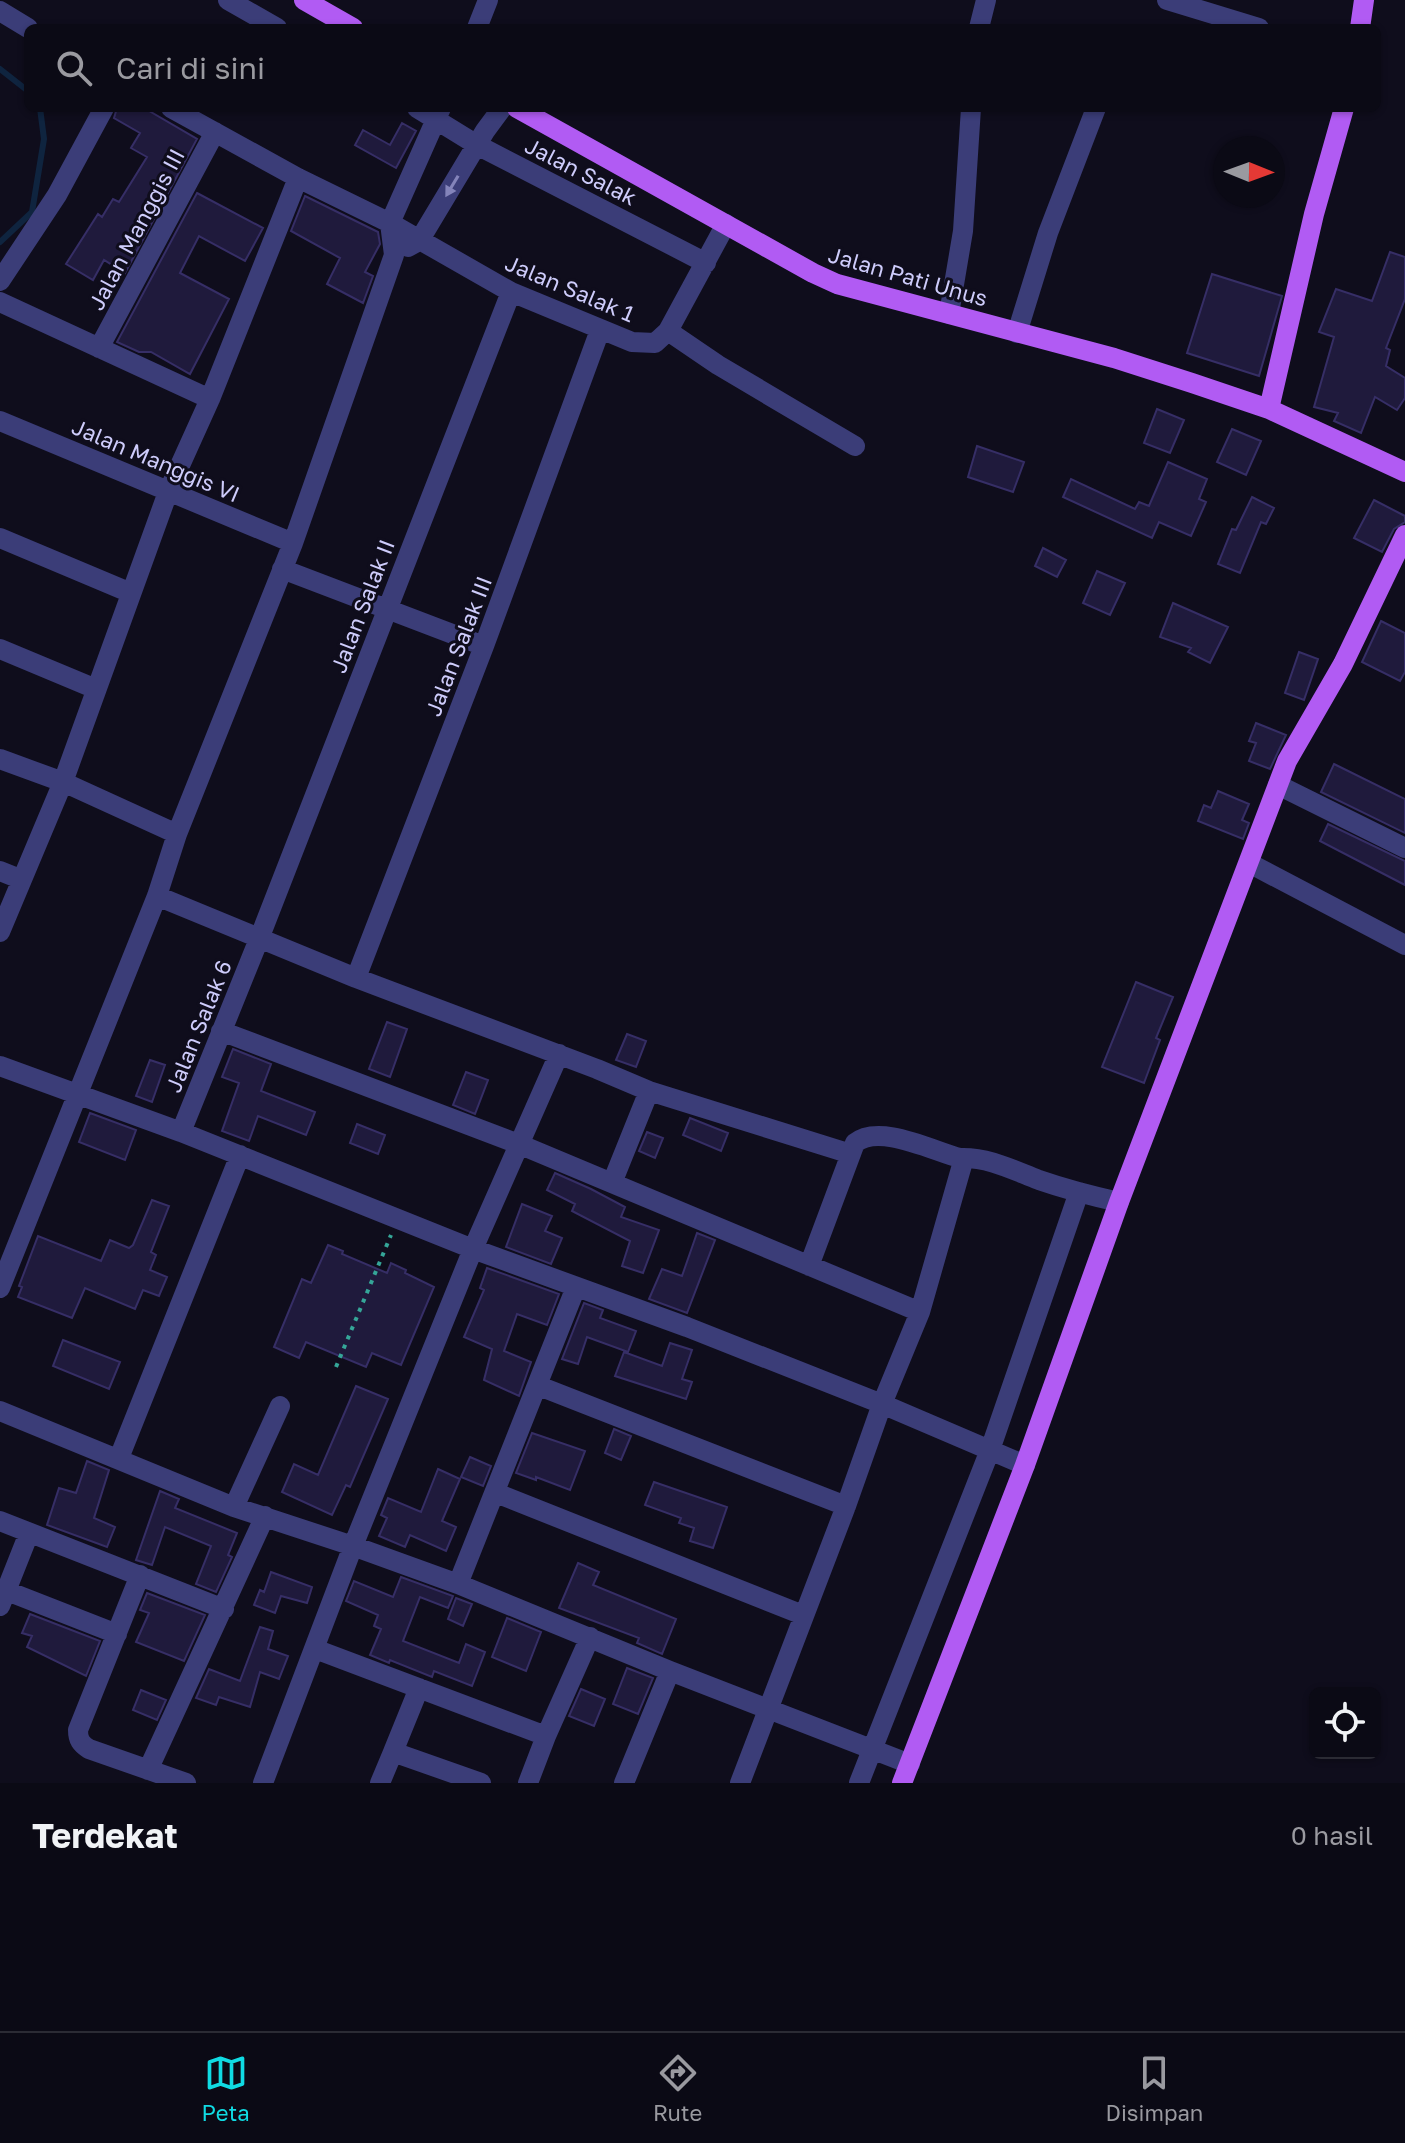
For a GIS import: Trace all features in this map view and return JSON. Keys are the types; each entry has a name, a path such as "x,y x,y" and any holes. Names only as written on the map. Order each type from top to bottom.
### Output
{"main road":[{"path":"304,0 346,24"},
{"path":"1361,24 1364,0"},
{"name":"Jalan Pati Unus","path":"523,112 716,244 837,284 1114,358 1269,409 1405,472"},
{"path":"1269,409 1314,214 1343,112"},
{"path":"906,1773 1025,1465 1119,1202 1287,761 1338,672 1405,535"}],"street":[{"path":"228,0 270,24"},
{"path":"479,24 488,0"},
{"path":"980,24 986,0"},
{"path":"1167,0 1246,24"},
{"path":"0,11 24,26"},
{"path":"0,281 57,195 102,112"},
{"name":"Jalan Salak 1","path":"178,112 298,178 390,223 511,292 600,330 643,344 655,343 668,331"},
{"path":"949,314 963,231 971,112"},
{"path":"1017,333 1048,233 1094,112"},
{"path":"0,1288 157,896 177,834 293,543 394,255 390,223 438,113"},
{"name":"Jalan Salak","path":"438,113 489,125 716,244"},
{"path":"394,255 419,241 489,125"},
{"name":"Jalan Manggis III","path":"99,348 215,132"},
{"path":"0,932 63,782 168,492 210,399 298,178"},
{"path":"716,244 668,331 718,365 855,446"},
{"name":"Jalan Salak II","path":"259,939 511,292"},
{"path":"0,302 210,399"},
{"name":"Jalan Salak III","path":"356,978 484,646 600,330"},
{"name":"Jalan Manggis VI","path":"0,421 293,543"},
{"path":"0,538 131,593"},
{"path":"282,569 484,646"},
{"path":"0,649 96,689"},
{"path":"0,759 63,782 177,834"},
{"path":"1278,785 1405,848"},
{"path":"1249,863 1405,945"},
{"path":"0,871 20,879"},
{"path":"157,896 356,978 649,1091 851,1154"},
{"name":"Jalan Salak 6","path":"181,1132 259,939"},
{"path":"221,1031 521,1145 920,1312"},
{"path":"263,1783 353,1546 473,1249 559,1054"},
{"path":"0,1066 181,1132 473,1249 882,1404 1025,1465"},
{"path":"612,1183 649,1091"},
{"path":"809,1266 851,1154 859,1139 878,1135 964,1158 993,1162 1079,1192 1119,1202"},
{"path":"119,1458 240,1155"},
{"path":"740,1783 882,1404 920,1312 964,1158"},
{"path":"859,1783 990,1450 1079,1192"},
{"path":"458,1584 576,1287"},
{"path":"539,1386 846,1506"},
{"path":"234,1507 280,1406"},
{"path":"0,1411 234,1507 458,1584 670,1671 872,1748 906,1773"},
{"path":"496,1493 803,1615"},
{"path":"148,1770 265,1516"},
{"path":"0,1521 224,1609"},
{"path":"29,1533 3,1598 117,1634"},
{"path":"140,1575 78,1736 89,1749 186,1783"},
{"path":"528,1783 590,1637"},
{"path":"315,1649 546,1736"},
{"path":"624,1783 670,1671"},
{"path":"380,1783 419,1688"},
{"path":"393,1752 481,1783"}],"path":[{"path":"336,1367 398,1219"}],"building":[{"path":"116,112 151,112 197,139 125,273 104,260 93,280 66,264 98,214 102,217 113,199 119,202 147,157 131,148 140,133 114,118"},
{"path":"402,123 416,131 396,168 355,145 363,130 390,145"},
{"path":"197,193 263,228 245,261 199,236 180,273 229,299 190,374 151,352 139,352 117,342"},
{"path":"305,196 378,232 380,244 365,272 373,276 363,303 327,284 340,258 291,231"},
{"path":"1390,252 1405,257 1405,299 1386,348 1390,350 1386,366 1405,378 1405,398 1397,410 1375,397 1361,433 1334,421 1338,413 1314,407 1334,337 1319,332 1336,289 1372,301"},
{"path":"1212,274 1282,296 1259,376 1187,353"},
{"path":"1157,409 1184,420 1170,453 1144,443"},
{"path":"1232,429 1261,441 1246,475 1217,462"},
{"path":"977,446 1024,462 1013,492 968,477"},
{"path":"1168,462 1207,479 1199,499 1206,502 1191,536 1159,522 1152,538 1063,497 1071,479 1135,509 1139,502 1149,506"},
{"path":"1252,497 1274,508 1266,524 1261,522 1240,573 1218,564 1232,529 1236,530"},
{"path":"1374,500 1405,516 1405,522 1394,529 1382,552 1354,538"},
{"path":"1043,548 1066,560 1057,577 1035,566"},
{"path":"1097,571 1125,583 1110,615 1083,603"},
{"path":"1173,603 1228,627 1210,663 1188,652 1191,648 1160,637"},
{"path":"1381,621 1405,633 1405,672 1400,681 1362,662"},
{"path":"1299,652 1318,659 1304,700 1285,693"},
{"path":"1256,723 1286,735 1270,769 1249,761 1256,743 1249,741"},
{"path":"1334,764 1405,799 1405,833 1321,792"},
{"path":"1218,791 1249,804 1242,820 1249,823 1243,839 1198,821 1204,805 1211,808"},
{"path":"1328,824 1405,861 1405,885 1320,841"},
{"path":"1136,982 1173,997 1156,1038 1160,1040 1144,1083 1102,1067"},
{"path":"387,1022 407,1029 390,1077 369,1069"},
{"path":"627,1034 646,1041 636,1067 616,1060"},
{"path":"233,1049 271,1064 261,1091 315,1112 306,1135 258,1116 249,1141 222,1131 239,1083 222,1077"},
{"path":"150,1060 165,1065 152,1102 136,1096"},
{"path":"466,1072 488,1080 475,1114 453,1105"},
{"path":"90,1113 136,1130 125,1160 79,1142"},
{"path":"690,1118 728,1133 721,1151 683,1135"},
{"path":"357,1124 385,1135 378,1154 350,1143"},
{"path":"647,1132 663,1138 655,1158 639,1151"},
{"path":"555,1173 625,1207 621,1217 659,1230 643,1273 622,1266 630,1241 572,1211 575,1204 547,1190"},
{"path":"152,1200 169,1206 151,1252 156,1255 150,1270 167,1277 159,1296 143,1290 135,1309 85,1288 72,1318 18,1297 22,1287 19,1286 38,1236 101,1261 110,1240 129,1248 133,1245"},
{"path":"522,1204 552,1216 545,1231 562,1238 551,1264 506,1247"},
{"path":"697,1233 715,1240 687,1313 649,1299 662,1269 682,1276"},
{"path":"328,1245 387,1273 391,1263 434,1287 401,1365 372,1353 366,1367 306,1342 299,1358 274,1347 302,1279 311,1283"},
{"path":"487,1268 559,1294 547,1325 517,1314 504,1351 531,1362 519,1396 484,1380 492,1349 464,1337 484,1290 480,1288"},
{"path":"584,1303 603,1310 600,1318 636,1331 628,1352 587,1337 578,1364 562,1359"},
{"path":"63,1340 120,1362 109,1389 53,1366"},
{"path":"670,1343 692,1350 682,1379 692,1382 686,1399 615,1376 624,1352 662,1366"},
{"path":"356,1386 388,1399 350,1487 346,1485 332,1515 282,1492 294,1464 318,1475"},
{"path":"614,1429 631,1436 621,1460 605,1453"},
{"path":"532,1433 585,1451 570,1490 516,1473"},
{"path":"470,1457 491,1466 483,1486 461,1477"},
{"path":"87,1461 109,1470 94,1518 115,1527 107,1547 47,1525 59,1488 76,1493"},
{"path":"438,1469 460,1479 442,1521 456,1527 446,1551 410,1535 405,1547 379,1536 387,1518 381,1515 388,1498 421,1512"},
{"path":"654,1482 727,1507 713,1548 690,1541 694,1528 679,1523 681,1518 645,1505"},
{"path":"160,1491 179,1499 175,1508 237,1533 228,1555 232,1557 216,1592 196,1584 211,1546 165,1527 152,1565 136,1560"},
{"path":"578,1563 599,1572 593,1585 676,1619 662,1654 637,1643 639,1638 559,1608"},
{"path":"271,1572 312,1587 307,1603 281,1596 275,1613 254,1605 260,1590 264,1592"},
{"path":"401,1577 453,1596 448,1608 420,1597 403,1641 459,1663 466,1644 485,1652 472,1686 434,1671 432,1677 370,1655 381,1629 374,1626 378,1615 346,1601 354,1581 393,1597"},
{"path":"147,1593 205,1615 184,1661 136,1642 149,1613 140,1610"},
{"path":"456,1598 472,1604 463,1626 448,1619"},
{"path":"30,1614 100,1641 86,1676 27,1647 32,1636 22,1633"},
{"path":"507,1618 541,1632 526,1671 492,1657"},
{"path":"260,1627 273,1631 268,1649 288,1656 279,1679 260,1672 250,1707 219,1697 216,1705 196,1698 209,1669 240,1681"},
{"path":"627,1668 653,1678 638,1714 613,1704"},
{"path":"581,1689 605,1699 594,1726 569,1716"},
{"path":"141,1690 166,1700 157,1720 133,1710"}],"waterway":[{"path":"0,69 24,88"},
{"path":"0,242 32,212 44,139 41,112"}]}
